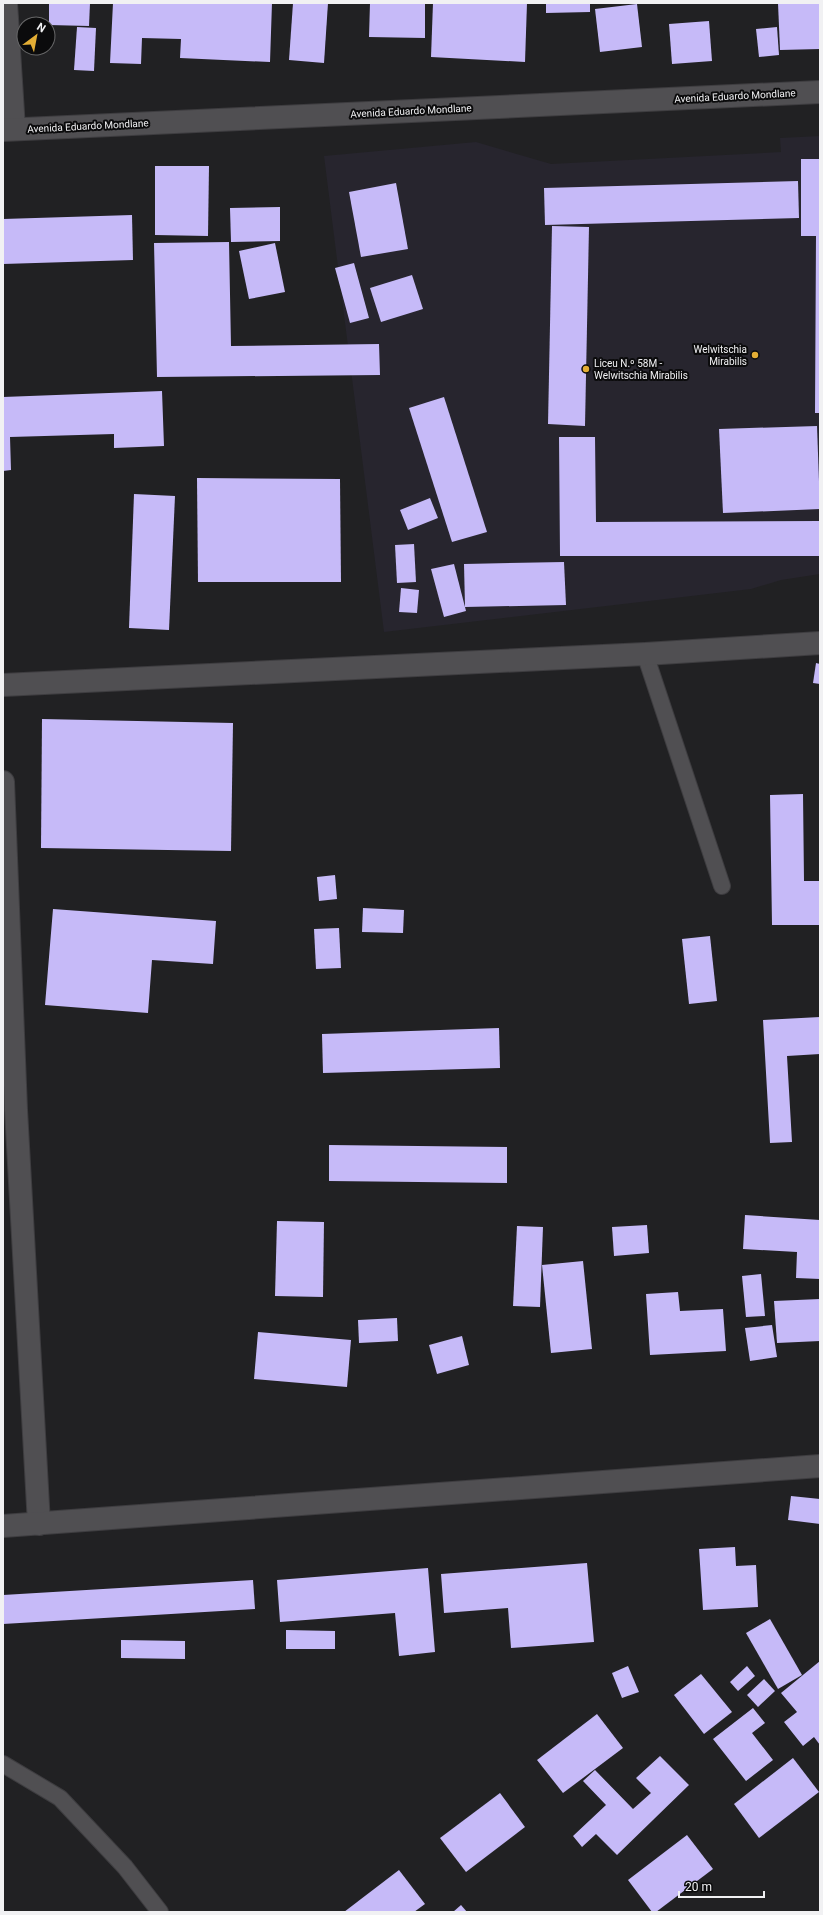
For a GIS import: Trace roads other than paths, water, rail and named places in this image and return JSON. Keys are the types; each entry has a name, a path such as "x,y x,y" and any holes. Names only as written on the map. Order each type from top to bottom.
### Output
{"street":[{"path":"6,3 8,130"},
{"name":"Avenida Eduardo Mondlane","path":"8,130 820,92"},
{"path":"3,685 645,654 820,643"},
{"path":"3,782 9,1110 39,1524"},
{"path":"3,1526 820,1466"}],"lane":[{"path":"645,654 722,886"},
{"path":"3,1764 60,1798 106,1845 160,1912"}],"place":[{"name":"Welwitschia Mirabilis","path":"755,355"},
{"name":"Liceu N.º 58M - Welwitschia Mirabilis","path":"586,369"}]}
